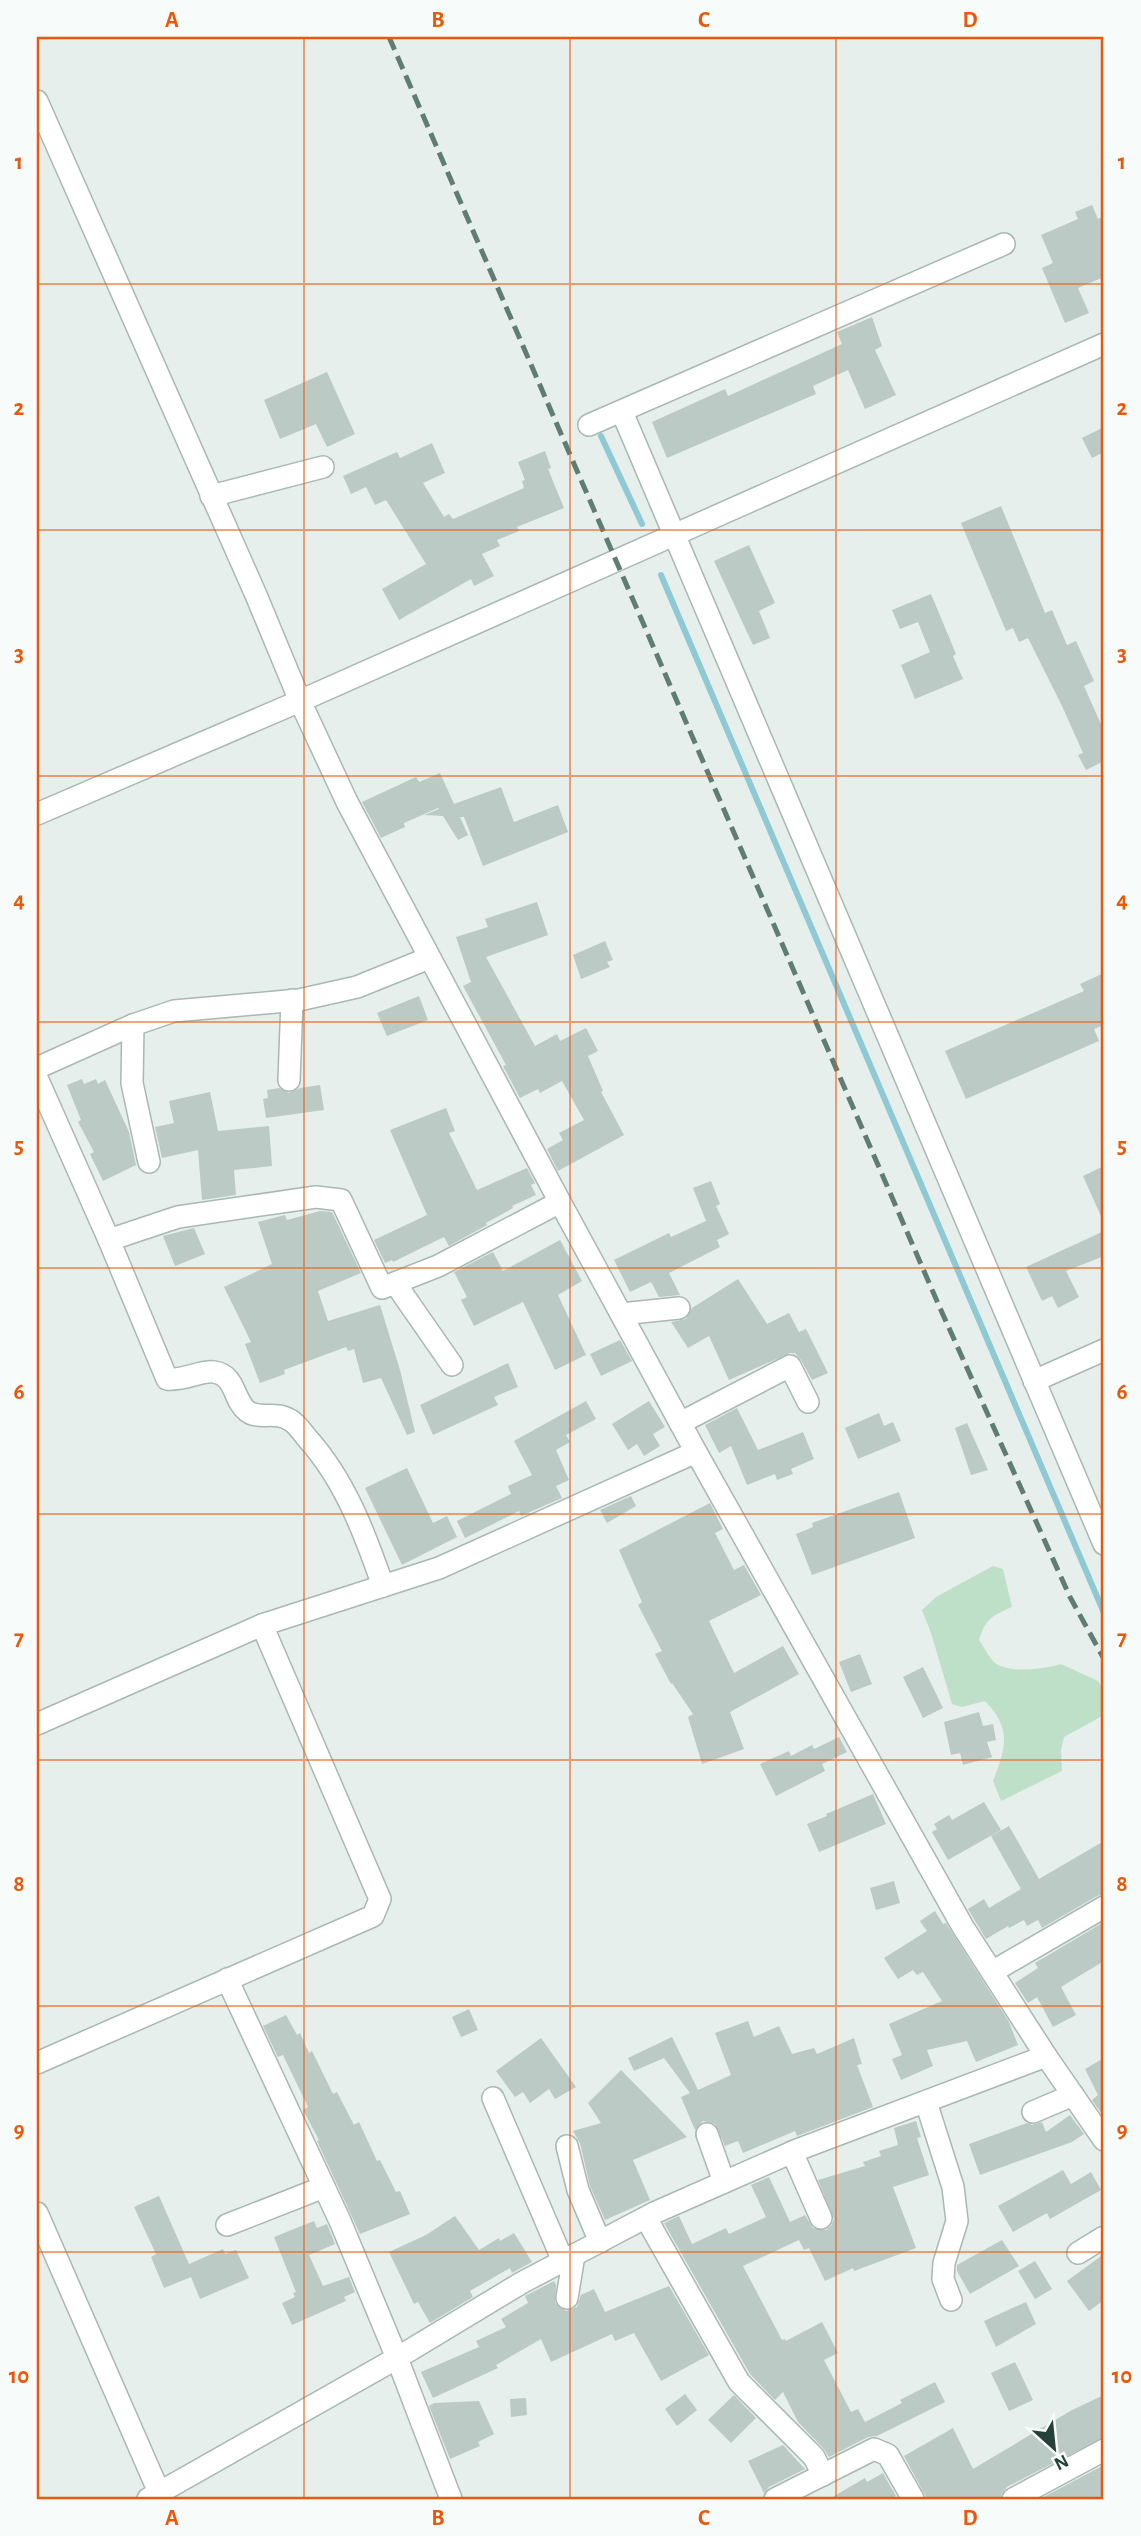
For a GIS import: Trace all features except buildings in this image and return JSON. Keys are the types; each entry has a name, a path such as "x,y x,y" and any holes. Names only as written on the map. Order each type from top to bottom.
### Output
{"street":[{"path":"37,101 256,595 300,701 347,802 680,1423 963,1927 1046,2056 1102,2133"},
{"path":"589,425 1004,244"},
{"path":"37,814 300,701 1104,344"},
{"path":"622,412 1104,1544"},
{"path":"211,496 323,467"},
{"path":"37,1068 174,1011 292,1000 357,987 429,958"},
{"path":"289,1080 292,1000"},
{"path":"133,1026 132,1083 149,1161"},
{"path":"37,1078 167,1379 179,1380 212,1371 228,1377 246,1410 257,1415 277,1414 293,1422 320,1452 343,1490 363,1530 383,1586"},
{"path":"109,1240 178,1217 316,1197 341,1200 382,1288 438,1266 560,1202"},
{"path":"395,1283 452,1365"},
{"path":"621,1314 679,1308"},
{"path":"1034,1381 1104,1350"},
{"path":"680,1423 790,1366 808,1402"},
{"path":"37,1724 262,1625 439,1568 696,1452"},
{"path":"37,2063 373,1916 380,1899 262,1625"},
{"path":"992,1972 1104,1907"},
{"path":"227,1979 324,2187 397,2358 451,2499"},
{"path":"37,2213 157,2497 523,2282 646,2218 792,2152 1046,2056"},
{"path":"1033,2112 1073,2095"},
{"path":"493,2098 568,2258 567,2298"},
{"path":"926,2102 953,2187 957,2221 944,2263 943,2279 951,2300"},
{"path":"707,2134 724,2182"},
{"path":"567,2146 578,2190 600,2242"},
{"path":"792,2152 821,2218"},
{"path":"227,2225 324,2187"},
{"path":"646,2218 739,2382 814,2457 823,2475"},
{"path":"1079,2253 1104,2237"},
{"path":"775,2499 874,2449 888,2455 913,2499"},
{"path":"1013,2499 1104,2449"}],"green space":[{"path":"993,1566 1003,1569 1012,1607 991,1619 984,1627 979,1640 993,1661 1001,1666 1018,1669 1037,1669 1061,1664 1098,1681 1104,1690 1104,1715 1064,1737 1061,1750 1062,1771 1001,1801 993,1781 1003,1749 1003,1730 994,1711 985,1701 962,1707 952,1704 922,1610 936,1597"}],"waterway":[{"path":"601,436 642,524"},
{"path":"661,575 1104,1613"}],"railway":[{"path":"389,37 940,1308 1070,1597 1104,1659"}]}
